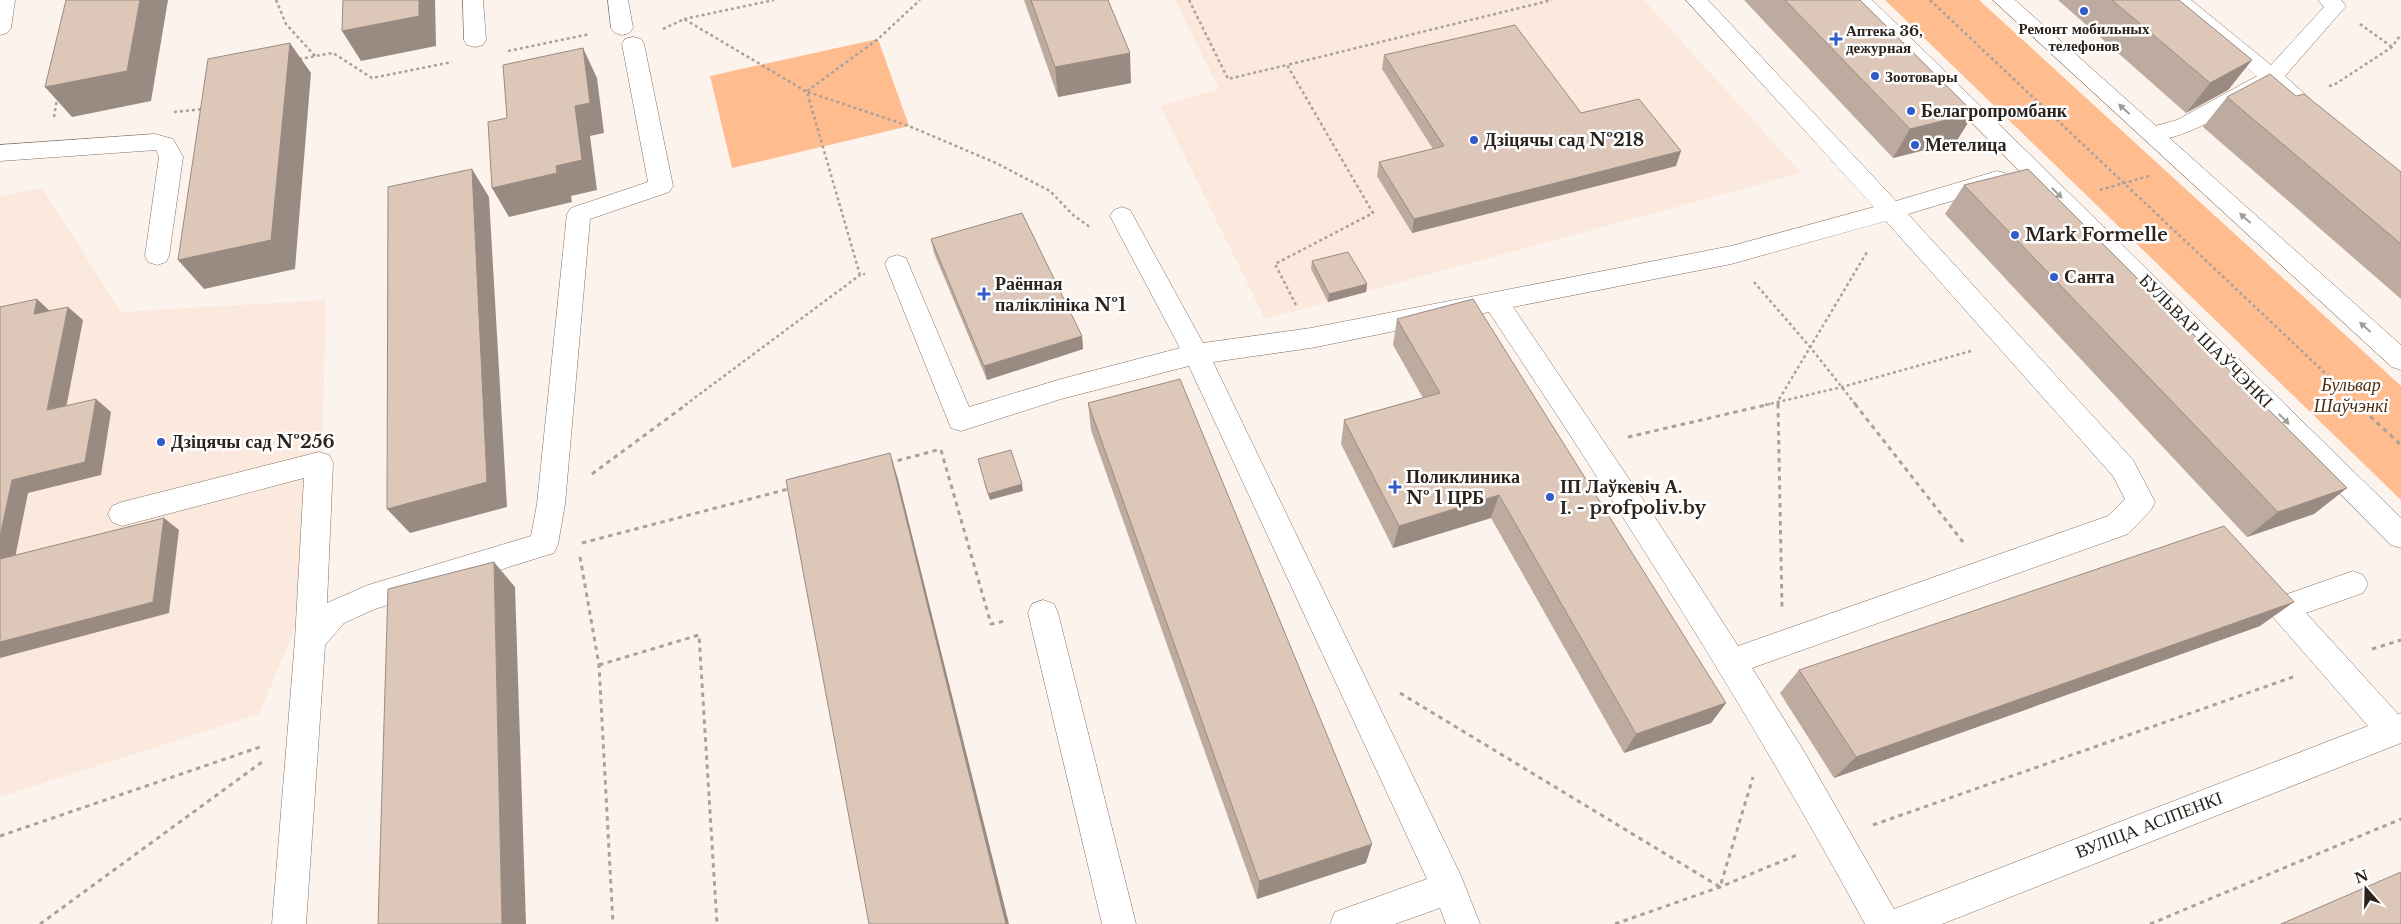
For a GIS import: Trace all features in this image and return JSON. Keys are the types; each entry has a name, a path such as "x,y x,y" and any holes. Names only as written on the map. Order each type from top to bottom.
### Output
{"main road":[{"path":"0,28 5,0"},
{"path":"473,0 475,40"},
{"path":"310,640 333,614 368,598 544,544 551,504 579,214 661,186 628,36 618,0"},
{"path":"1696,0 1891,211 2123,468 2141,502 2118,525 1733,662"},
{"name":"БУЛЬВАР ШАЎЧЭНКІ","path":"1860,0 2032,168 2401,536"},
{"path":"2003,0 2401,360"},
{"path":"2178,0 2318,114"},
{"path":"2152,134 2184,126 2272,77 2332,3"},
{"path":"0,152 155,142 165,145 171,157 157,256"},
{"path":"897,264 961,420 1061,389 1196,354 1311,338 1731,255 1891,211 2032,168"},
{"path":"1122,216 1196,354 1449,888 1463,924"},
{"path":"1495,301 1593,445 1733,662 1837,838 1884,924"},
{"path":"122,514 319,463 310,640 289,924"},
{"path":"2353,584 2283,608 2397,729"},
{"path":"1043,613 1119,924"},
{"name":"ВУЛІЦА АСІПЕНКІ","path":"1899,924 2397,729"},
{"path":"1347,924 1449,888"}],"path":[{"path":"276,0 277,6 289,28 314,56"},
{"path":"506,51 628,36 684,19 774,0"},
{"path":"807,92 878,39 920,0"},
{"path":"1189,0 1228,79 1552,0"},
{"path":"1930,0 2401,446"},
{"path":"2332,3 2392,47"},
{"path":"684,19 807,92 909,126 996,163 1050,191 1072,215 1094,230"},
{"path":"2272,77 2312,86 2334,85 2392,47 2401,34"},
{"path":"295,59 333,52 372,78 457,61"},
{"path":"1287,66 1374,213 1275,264 1311,338"},
{"path":"807,92 860,275"},
{"path":"54,118 58,98"},
{"path":"166,114 204,109 205,100"},
{"path":"2064,200 2186,166"},
{"path":"1782,645 1778,401 1891,211"},
{"path":"1731,255 1810,347 1986,571"},
{"path":"551,504 860,275 897,264"},
{"path":"1593,445 1842,387 2009,341"},
{"path":"884,464 941,449 961,420"},
{"path":"941,449 991,624 1043,613"},
{"path":"544,544 578,544 798,487"},
{"path":"578,544 599,665 613,924"},
{"path":"599,665 699,635 717,924"},
{"path":"1615,924 1720,887 1837,838 2401,640"},
{"path":"1398,692 1720,887"},
{"path":"1720,887 1770,723"},
{"path":"0,836 302,733"},
{"path":"40,924 302,733"},
{"path":"2150,924 2401,819"}],"shaded area":[{"name":"Дзіцячы сад №218","path":"1175,0 1644,0 1801,173 1265,319 1160,106 1219,89"},
{"name":"Дзіцячы сад №256","path":"42,188 121,312 326,300 319,572 259,714 0,797 0,196"}],"green space":[{"name":"Бульвар Шаўчэнкі","path":"1885,0 1979,0 2401,386 2401,500"},
{"path":"878,39 909,126 732,168 710,76"}],"building":[{"path":"66,0 140,0 127,71 45,87"},
{"path":"343,0 419,0 419,16 342,31"},
{"path":"1031,0 1108,0 1130,53 1055,67"},
{"path":"1785,0 1860,0 1974,113 1910,129"},
{"path":"2112,0 2179,0 2252,60 2210,83"},
{"path":"1515,25 1581,113 1639,99 1681,151 1414,219 1379,162 1444,146 1384,55"},
{"path":"290,43 271,240 178,260 208,59"},
{"path":"583,48 590,103 575,106 582,160 556,166 557,173 492,188 488,122 507,118 503,65"},
{"path":"2270,74 2296,96 2304,94 2401,172 2401,244 2227,97"},
{"path":"472,169 487,482 387,509 388,187"},
{"path":"2028,169 2347,488 2278,512 1964,185"},
{"name":"Раённая паліклініка №1","path":"1022,213 1082,336 984,366 931,239"},
{"path":"1348,252 1367,284 1329,294 1312,261"},
{"path":"37,299 34,314 68,307 47,410 96,399 85,462 12,480 0,536 0,307"},
{"path":"1473,299 1726,703 1636,734 1499,495 1399,526 1344,420 1440,393 1397,319"},
{"path":"1180,379 1372,844 1259,881 1088,403"},
{"path":"1011,450 1022,484 988,494 978,459"},
{"path":"890,453 1006,924 869,924 786,480"},
{"path":"164,518 153,602 0,642 0,559"},
{"path":"2224,526 2294,602 1856,757 1799,670"},
{"path":"494,562 502,924 378,924 388,589"},
{"path":"2401,872 2401,924 2281,924"}],"place":[{"name":"Ремонт мобильных телефонов","path":"2084,11"},
{"name":"Аптека 36, дежурная","path":"1836,39"},
{"name":"Зоотовары","path":"1875,76"},
{"name":"Белагропромбанк","path":"1911,111"},
{"name":"Дзіцячы сад №218","path":"1474,140"},
{"name":"Метелица","path":"1915,145"},
{"name":"Mark Formelle","path":"2015,235"},
{"name":"Санта","path":"2054,277"},
{"name":"Раённая паліклініка №1","path":"984,294"},
{"name":"Дзіцячы сад №256","path":"161,442"},
{"name":"Поликлиника № 1 ЦРБ","path":"1395,487"},
{"name":"ІП Лаўкевіч А. І. - profpoliv.by","path":"1550,497"}]}
